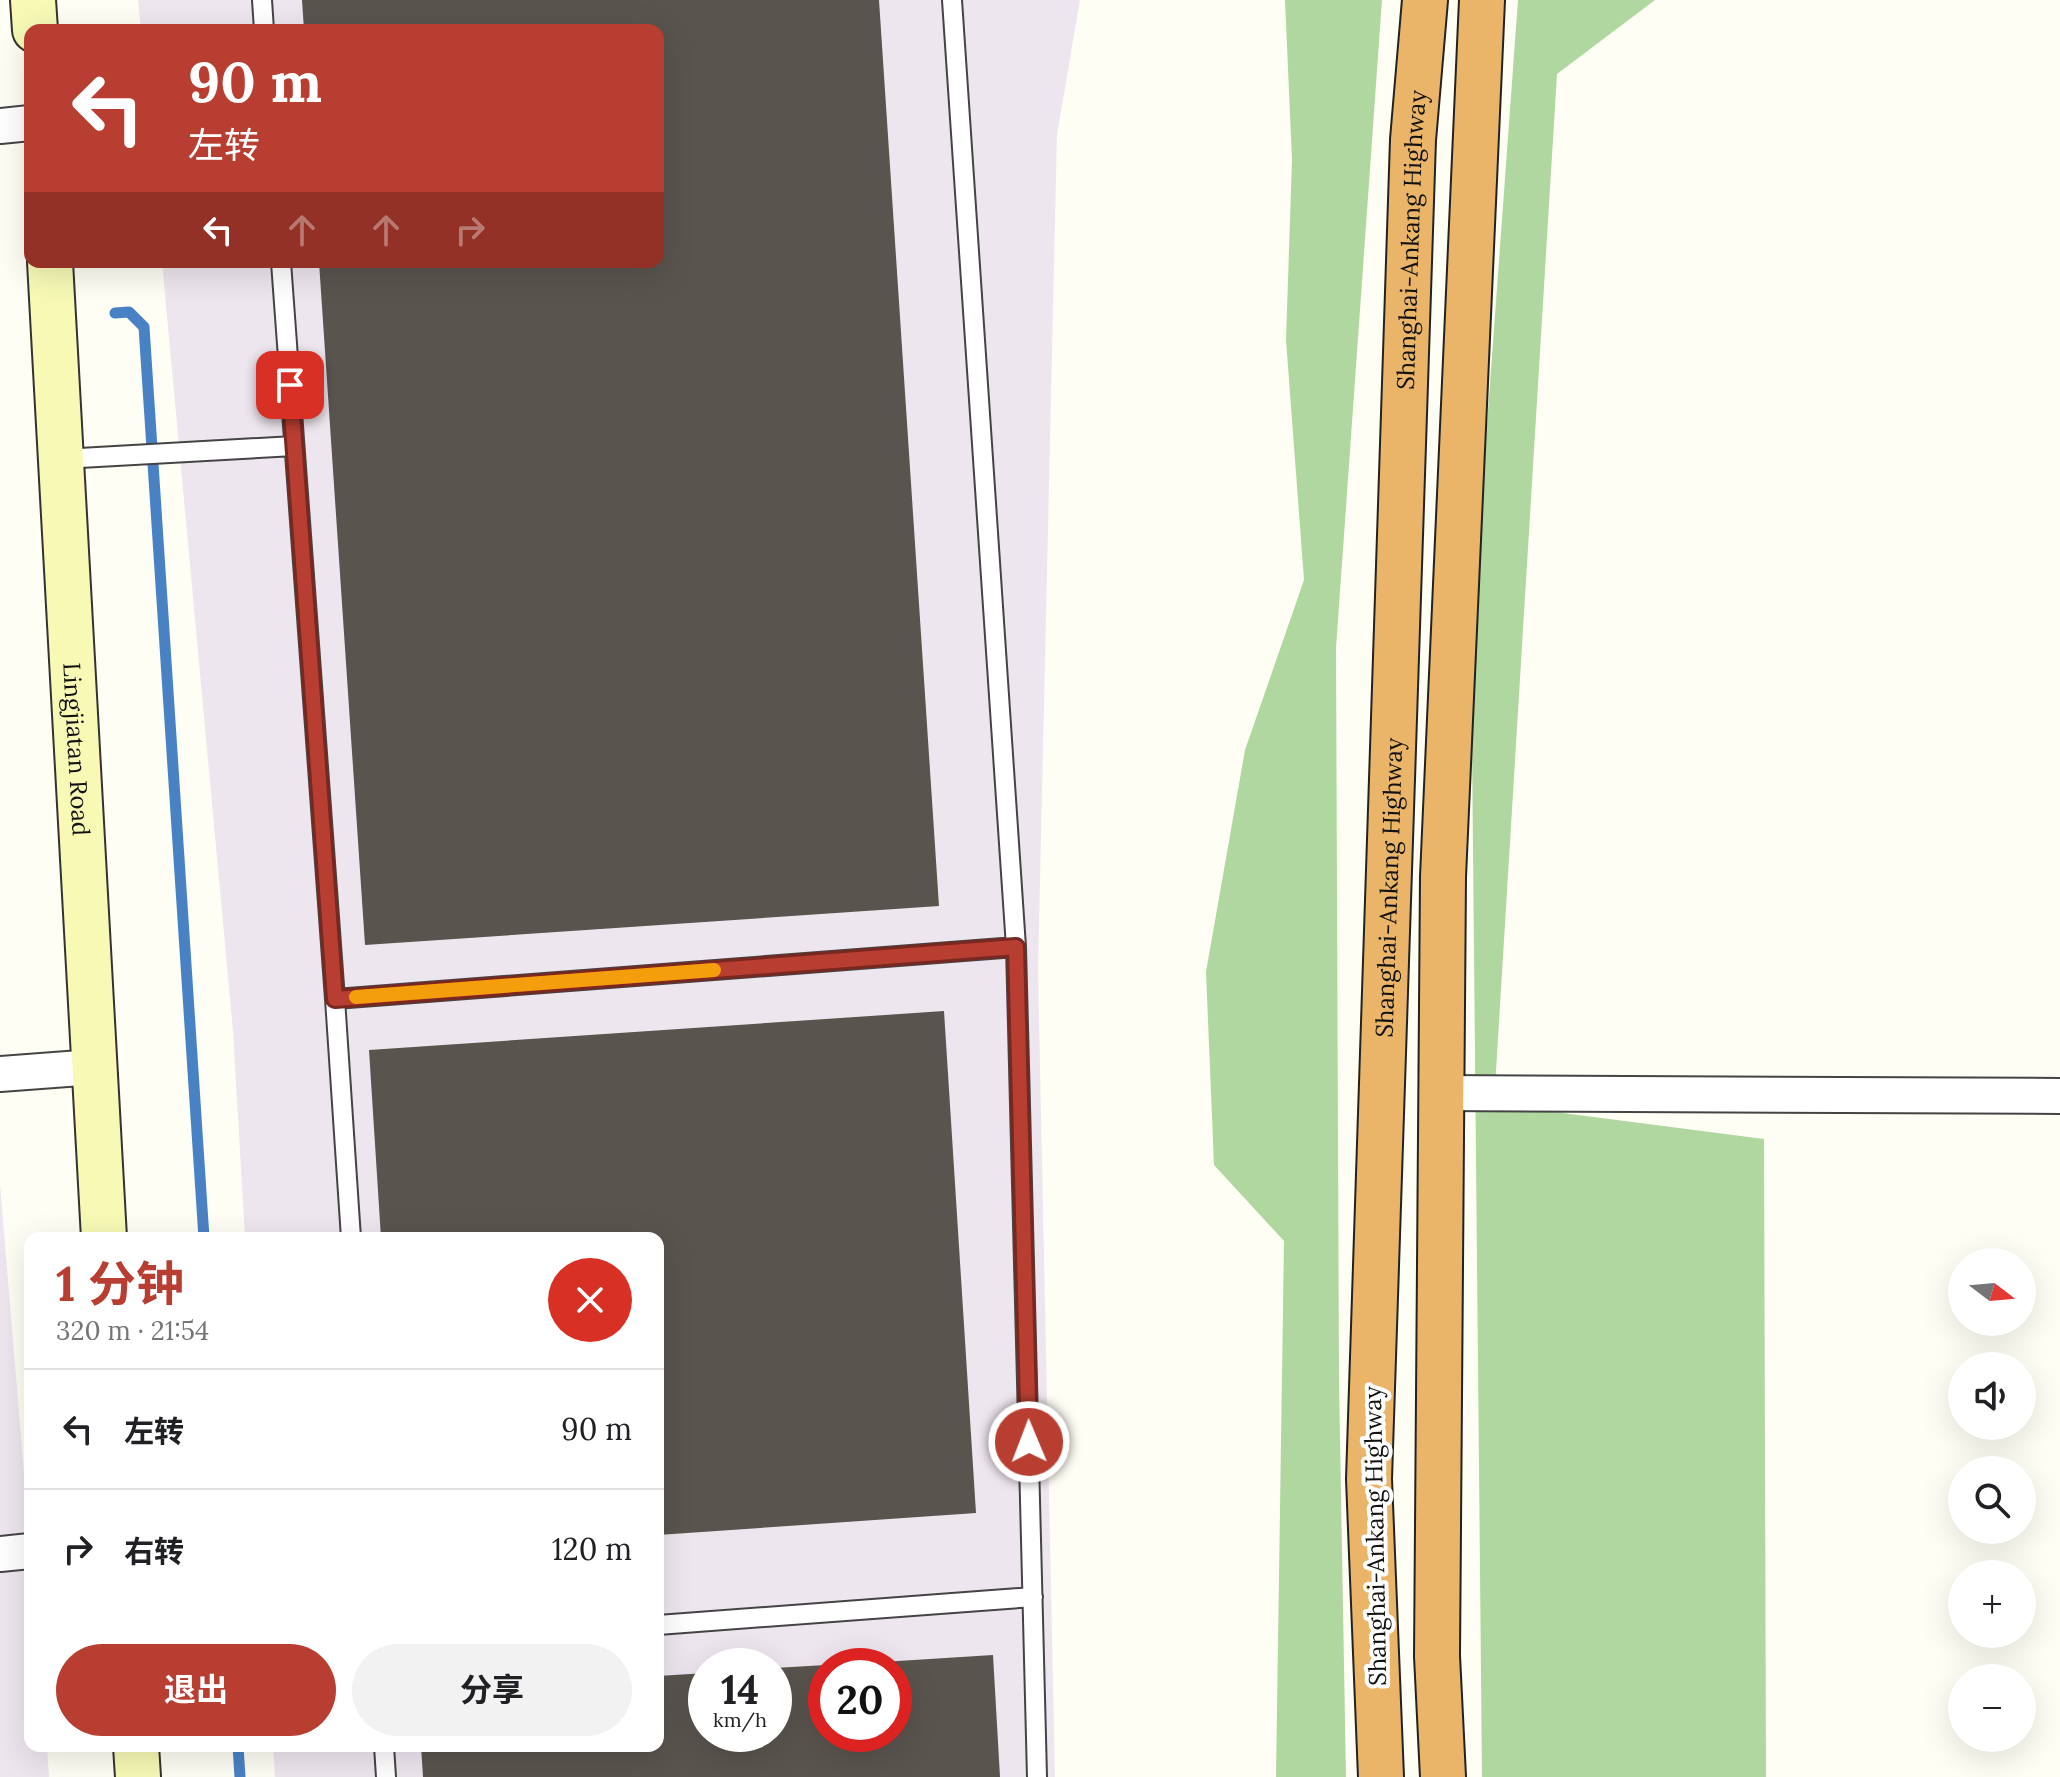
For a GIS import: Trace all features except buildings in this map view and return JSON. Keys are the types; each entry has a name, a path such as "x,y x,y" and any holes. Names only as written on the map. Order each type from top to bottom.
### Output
{"highway":[{"name":"Shanghai-Ankang Highway","path":"1381,1777 1369,1479 1413,156 1425,0"},
{"path":"1443,1777 1437,1656 1443,877 1482,0"}],"main road":[{"path":"33,0 35,24"},
{"name":"Lingjiatan Road","path":"50,268 104,1232"},
{"path":"136,1752 138,1777"}],"street":[{"path":"0,126 24,124"},
{"path":"0,1074 94,1067"},
{"path":"1442,1093 2060,1096"},
{"path":"0,1554 24,1552"}],"lane":[{"path":"262,0 264,24"},
{"path":"952,0 1016,947 1037,1777"},
{"path":"281,268 351,1232"},
{"path":"61,459 294,446"},
{"path":"335,999 1016,947"},
{"path":"664,1625 1033,1597"},
{"path":"384,1752 386,1777"}],"shaded area":[{"path":"138,0 1080,0 1057,135 1038,971 1055,1777 275,1777 273,1752 664,1752 664,1232 245,1232 233,1031 163,268 664,268 664,24 140,24"},
{"path":"0,1184 24,1473 24,1752 47,1752 49,1777 0,1777"}],"green space":[{"path":"1285,0 1382,0 1336,648 1339,1382 1346,1777 1276,1777 1284,1241 1214,1165 1206,972 1245,750 1304,580 1286,340 1292,160"},
{"path":"1518,0 1655,0 1557,74 1494,1104 1764,1139 1766,1777 1482,1777 1471,644"}],"waterway":[{"path":"115,313 129,312 144,327 204,1232"},
{"path":"238,1752 240,1777"}],"slow traffic":[{"path":"356,997 714,970"}],"route":[{"path":"290,385 335,999 1016,947 1029,1442"}]}
